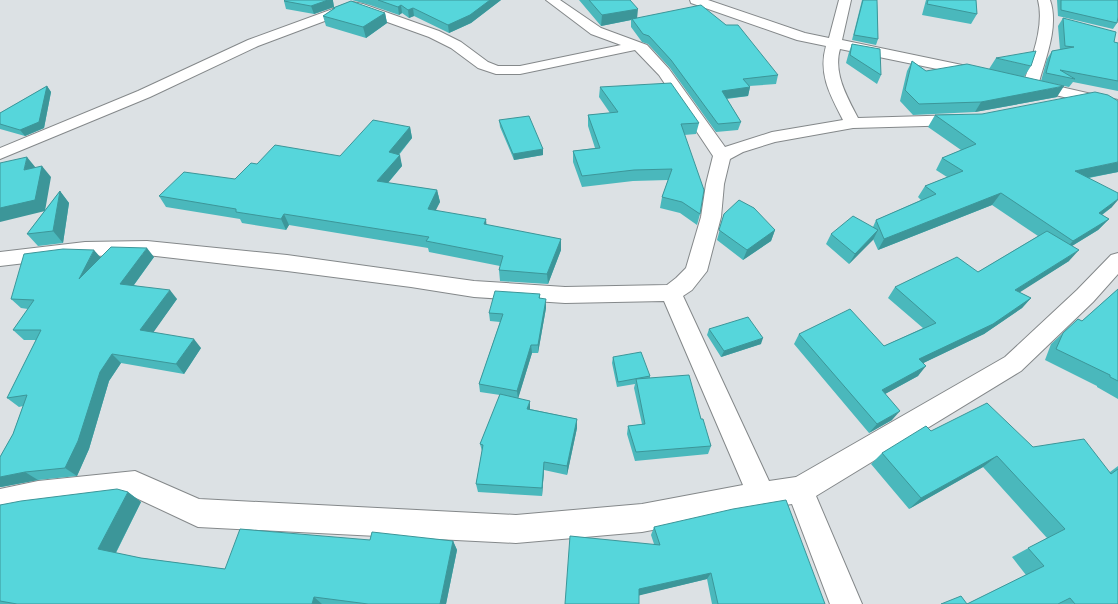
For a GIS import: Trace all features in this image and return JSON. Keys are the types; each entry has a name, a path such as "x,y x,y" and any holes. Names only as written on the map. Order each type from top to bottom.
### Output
{"street":[{"path":"330,0 366,8 434,34 456,45 483,65 496,70 520,70 636,46"},
{"path":"552,0 596,31 642,48 664,72 722,156"},
{"path":"696,0 802,37 937,63 995,77"},
{"path":"845,0 830,58 830,70 840,100 853,123"},
{"path":"1031,85 1047,18 1047,5 1044,0"},
{"path":"0,154 144,94 253,43 349,3"},
{"path":"1047,18 1062,22"},
{"path":"1017,82 1118,105"},
{"path":"1045,106 1084,98"},
{"path":"0,260 85,249 147,248 287,263 411,279 474,289 565,295 671,293 684,284 696,270 711,217 715,184 722,156 737,148 772,137 853,123 975,119"},
{"path":"0,503 38,495 134,484 198,513 516,529 642,518 761,495 800,490 1012,364 1086,296 1118,260"},
{"path":"671,293 761,495"},
{"path":"800,490 846,604"}],"building":[{"path":"328,0 311,6 284,1"},
{"path":"378,0 490,0 470,15 448,25 413,8 408,10 401,5 398,7"},
{"path":"589,0 630,0 638,9 602,15"},
{"path":"863,0 877,0 878,39 854,35"},
{"path":"928,0 976,0 977,14 927,4"},
{"path":"1061,0 1118,0 1117,23 1061,10"},
{"path":"351,1 385,13 363,27 323,16 335,8 333,8"},
{"path":"701,5 726,25 738,25 778,75 743,79 750,87 722,91 741,122 718,124 671,60 649,36 643,34 632,19"},
{"path":"1063,18 1116,32 1114,42 1118,43 1118,81 1060,70 1075,79 1046,73 1052,51 1074,47 1065,46"},
{"path":"852,44 880,49 881,75 850,55"},
{"path":"1036,51 1031,66 996,58"},
{"path":"912,61 926,71 967,64 1064,86 981,102 919,104 905,90"},
{"path":"671,83 699,123 681,124 704,190 700,214 682,202 662,197 672,169 634,170 582,176 573,151 600,148 588,115 618,112 600,87"},
{"path":"47,86 39,122 20,130 0,124 0,113"},
{"path":"1095,92 1108,95 1118,101 1118,162 1075,171 1118,193 1118,199 1099,213 1109,219 1073,241 1001,193 884,239 876,220 936,194 925,186 963,171 942,158 976,144 935,115 982,114"},
{"path":"529,116 543,149 513,154 499,120"},
{"path":"373,120 410,127 389,152 400,155 377,181 437,190 428,209 486,219 484,224 561,239 547,274 499,270 503,256 426,241 429,237 284,214 281,219 236,212 236,209 159,196 184,172 235,179 251,163 257,164 275,145 340,156"},
{"path":"27,157 24,170 42,166 35,200 0,208 0,163"},
{"path":"60,191 53,231 27,234"},
{"path":"739,200 754,208 775,230 747,250 719,230 724,214"},
{"path":"853,216 878,230 855,254 831,234"},
{"path":"1047,231 1079,250 1015,290 1031,298 993,324 919,359 926,366 882,390 900,411 877,424 799,334 850,309 884,346 936,323 895,287 957,257 978,272"},
{"path":"111,247 147,248 120,284 170,290 140,330 194,339 176,364 112,354 100,372 78,441 65,468 25,472 0,477 0,457 13,434 27,395 7,398 41,330 13,330 34,300 11,299 24,254 63,249 94,250 79,279"},
{"path":"1118,289 1118,381 1110,377 1110,375 1056,349 1063,333 1078,319 1082,321"},
{"path":"495,291 540,294 539,298 546,299 538,345 531,345 517,391 479,384 503,314 489,313"},
{"path":"748,317 763,338 724,351 709,329"},
{"path":"641,352 650,376 618,382 613,357"},
{"path":"689,375 701,419 703,419 711,446 636,452 628,426 645,424 636,379"},
{"path":"500,394 530,401 527,409 577,419 567,466 544,462 542,488 476,484 483,445 480,444"},
{"path":"987,403 1033,447 1084,439 1111,474 1118,469 1118,604 1075,604 1070,598 1058,604 967,604 1044,566 1028,548 1065,529 997,456 921,498 882,453 926,426 931,431"},
{"path":"117,489 128,492 98,549 141,558 225,569 240,529 370,540 372,532 453,541 440,604 368,604 314,597 312,604 17,604 0,601 0,505"},
{"path":"786,500 825,604 718,604 711,573 639,589 639,604 565,604 570,536 660,545 654,527 733,509"},
{"path":"961,596 967,604 941,604"}]}
